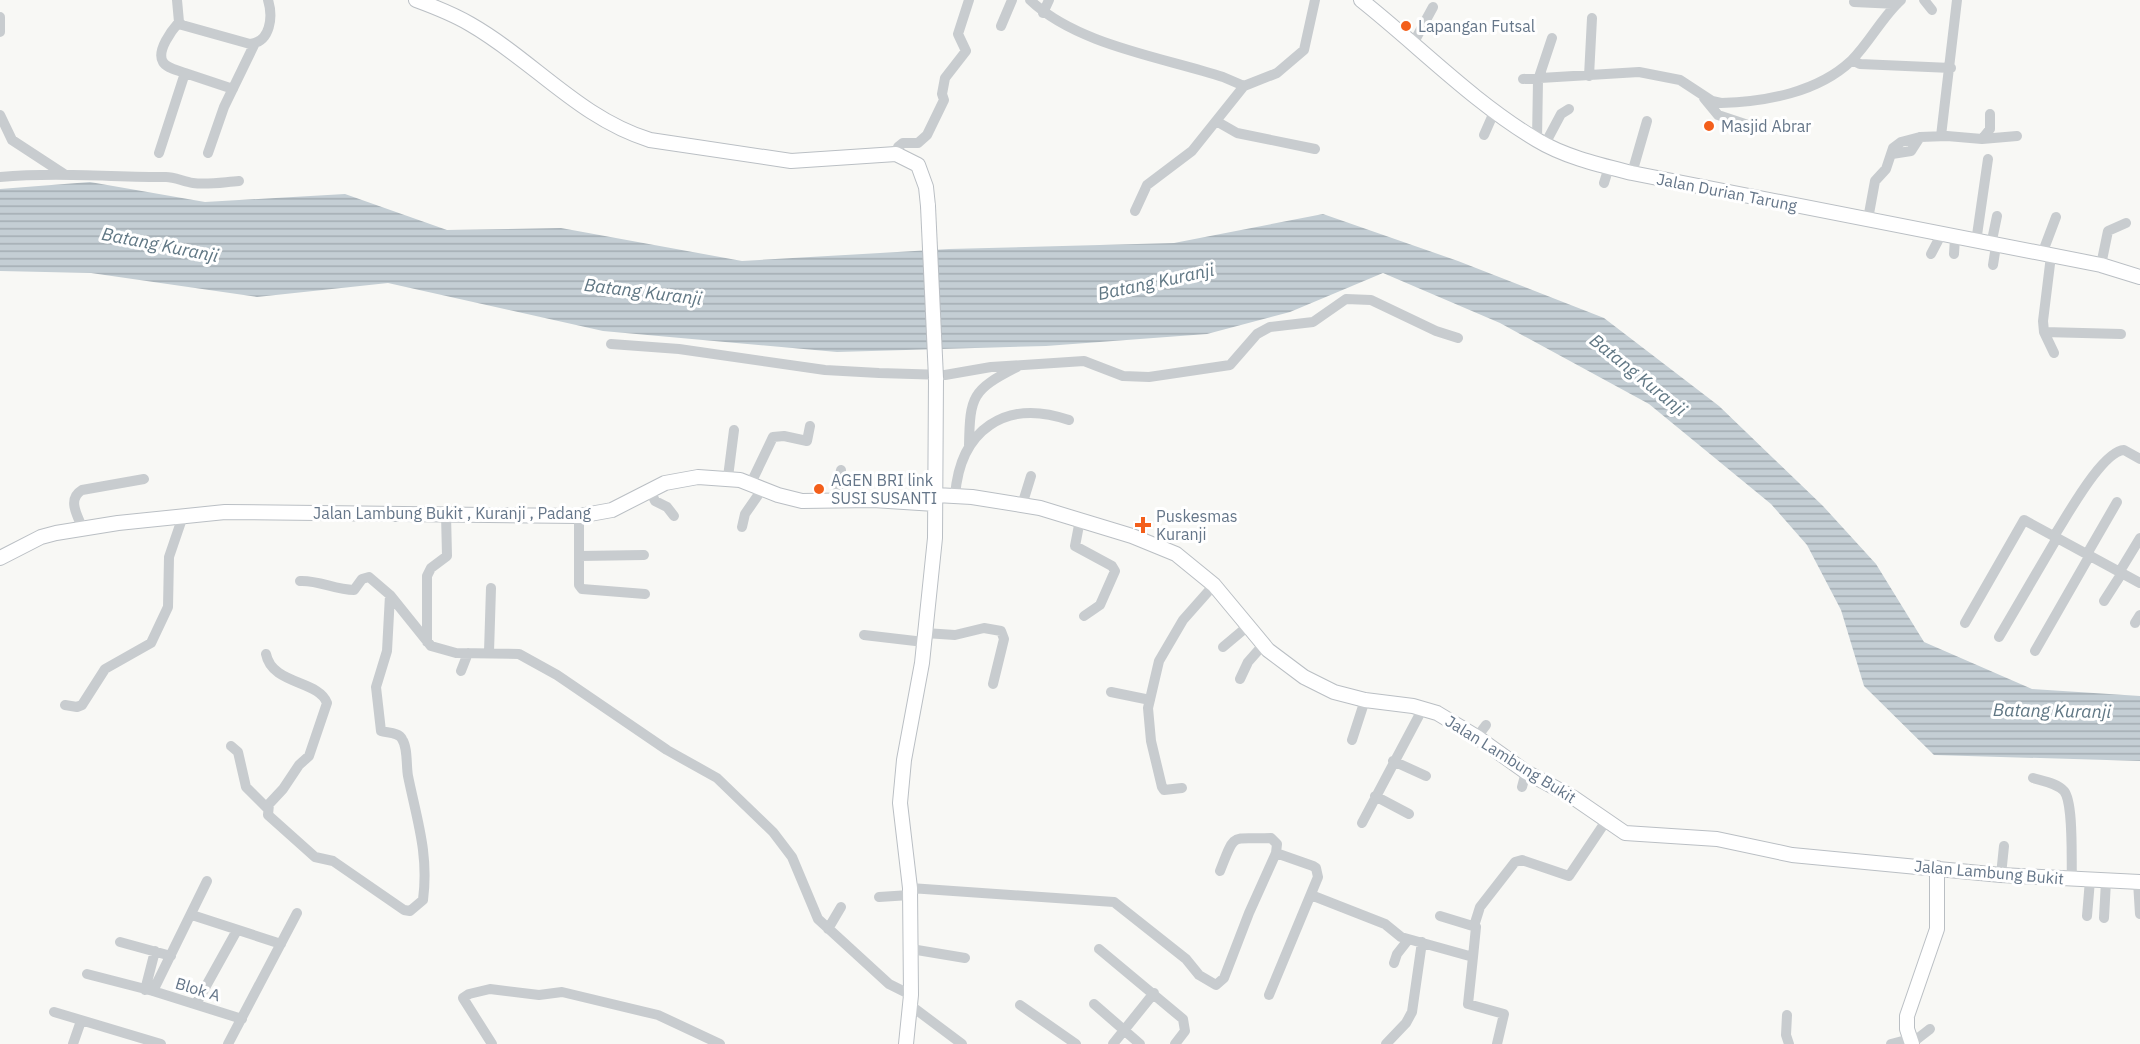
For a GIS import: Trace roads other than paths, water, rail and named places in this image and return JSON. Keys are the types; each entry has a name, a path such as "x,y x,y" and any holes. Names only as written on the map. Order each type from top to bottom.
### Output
{"street":[{"path":"177,0 179,22 170,34 160,55 163,62 185,73 233,89"},
{"path":"208,153 233,89 255,43 267,34 268,0"},
{"path":"416,0 472,25 588,111 629,134 650,140 791,161 896,154 918,165 926,187 928,206 936,378 935,538 925,637 900,803 910,891 910,1000 906,1044"},
{"path":"896,154 897,147 902,143 918,143 927,135 942,105 945,78 966,51 958,34 969,0"},
{"path":"1001,26 1012,0"},
{"path":"1030,0 1043,13 1085,35 1223,77 1244,86"},
{"path":"1043,13 1049,0"},
{"path":"1135,212 1147,185 1192,151 1244,86 1276,73 1304,50 1315,0"},
{"name":"Jalan Durian Tarung","path":"1361,0 1495,110 1541,142 1609,167 2101,266 2140,277"},
{"path":"1924,0 1932,10"},
{"path":"1941,136 1951,69 1952,26 1957,0"},
{"path":"1854,2 1899,2"},
{"path":"1523,79 1538,80 1639,72 1680,80 1699,90 1712,101 1721,103 1797,92 1822,81 1852,60 1899,2"},
{"path":"1414,42 1433,7"},
{"path":"0,17 0,32"},
{"path":"1589,76 1592,18"},
{"path":"179,22 219,37 243,43 255,43"},
{"path":"1541,142 1538,80 1552,38"},
{"path":"1852,60 1860,64 1951,69"},
{"path":"159,153 185,73"},
{"path":"1699,90 1718,114 1748,125"},
{"path":"1541,142 1561,114 1569,109"},
{"path":"1484,135 1495,110"},
{"path":"1982,139 1990,129 1990,114"},
{"path":"0,115 12,140 65,174"},
{"path":"1216,121 1237,133 1315,149"},
{"path":"1632,173 1647,121"},
{"path":"1868,219 1875,180 1886,169 1892,154 1911,151 1920,137 1982,139 2017,136"},
{"path":"1977,242 1988,159"},
{"path":"1604,183 1609,167"},
{"path":"0,177 65,174 108,175 137,179 166,177 201,183 239,180"},
{"path":"1993,265 1997,216"},
{"path":"2054,353 2044,332 2046,255 2056,217"},
{"path":"2101,266 2107,232 2126,223"},
{"path":"1931,254 1948,237 1954,254"},
{"path":"611,344 679,349 817,369 879,373 945,375 973,369 1084,361 1124,376 1149,377 1230,365 1257,334 1270,327 1313,322 1346,299 1371,300 1436,331 1458,338"},
{"path":"2044,332 2121,334"},
{"path":"969,445 969,410 976,396 993,379 1020,366"},
{"path":"955,496 959,468 969,445 982,430 998,420 1019,415 1045,413 1069,420"},
{"path":"742,527 773,437 784,436 807,441 810,426"},
{"path":"728,477 734,430"},
{"path":"1999,637 2088,483 2112,454 2124,450 2140,459"},
{"path":"836,501 841,471"},
{"path":"1022,505 1031,476"},
{"name":"Jalan Lambung Bukit , Kuranji , Padang","path":"0,558 41,537 80,522 225,512 579,516 612,510 650,490 681,479 728,477 757,485 789,499 935,500"},
{"path":"80,522 73,500 82,490 144,479"},
{"path":"650,490 655,501 667,507 674,516"},
{"name":"Jalan Lambung Bukit","path":"935,500 955,496 1022,505 1080,520 1176,554 1214,585 1263,645 1292,670 1319,686 1365,700 1423,708 1477,737 1526,772 1574,798 1625,833 1717,839 1792,855 2001,874 2139,882"},
{"path":"2036,651 2117,502"},
{"path":"427,642 427,576 431,568 447,556 446,514"},
{"path":"65,705 77,707 82,705 105,669 151,644 168,607 169,557 183,516"},
{"path":"579,516 579,585 584,590 645,594"},
{"path":"1080,520 1075,546 1112,566 1114,571 1100,605 1084,616"},
{"path":"1965,623 2024,520 2140,584"},
{"path":"2104,601 2140,538"},
{"path":"579,556 644,555"},
{"path":"300,581 319,582 337,589 354,590 362,579 369,577 390,595 427,642 442,650 468,653 514,653 527,658 557,675 667,750 717,778 765,823 792,857 812,908 828,929 889,984 962,1044"},
{"path":"1182,788 1164,790 1162,787 1151,741 1150,700 1159,661 1183,620 1214,585"},
{"path":"489,652 492,588"},
{"path":"231,746 238,752 246,787 267,808 268,814 315,857 333,861 405,910 415,908 423,900 426,872 424,850 403,741 397,734 381,731 376,694 377,682 387,651 390,595"},
{"path":"1223,647 1248,626"},
{"path":"864,634 925,637 955,635 984,628 1001,631 1004,637 993,684"},
{"path":"1240,680 1248,662 1263,645"},
{"path":"461,671 468,653"},
{"path":"266,654 273,667 282,675 323,696 327,703 309,756 299,765 267,808"},
{"path":"1111,692 1150,700"},
{"path":"1352,740 1365,700"},
{"path":"1362,824 1393,761 1423,708"},
{"path":"1477,737 1486,724"},
{"path":"1393,761 1426,776"},
{"path":"1521,787 1526,772"},
{"path":"2033,778 2058,786 2066,794 2070,808 2072,879"},
{"path":"1375,796 1409,814"},
{"path":"1497,1044 1504,1014 1468,1004 1476,931 1474,926 1480,907 1515,862 1522,860 1569,876 1606,821"},
{"path":"879,897 910,891 1114,902 1185,959 1199,975 1216,985 1224,978 1249,913 1276,853 1277,844 1271,838 1237,837 1231,842 1220,871"},
{"path":"2001,874 2004,846"},
{"path":"1269,995 1318,877 1316,868 1276,853"},
{"path":"1912,1042 1906,1022 1908,1008 1938,921 1935,894 1937,868"},
{"path":"2087,916 2090,880"},
{"path":"149,991 171,956 207,881"},
{"path":"2104,918 2106,881"},
{"path":"2139,882 2140,914"},
{"path":"1311,896 1385,924 1395,934 1408,940 1473,957"},
{"path":"828,929 841,907"},
{"path":"228,1044 297,913"},
{"path":"192,915 236,932 281,944"},
{"path":"1440,916 1474,926"},
{"path":"196,1004 236,932"},
{"path":"1394,963 1397,954 1408,940"},
{"path":"120,942 171,956"},
{"path":"1386,1044 1406,1023 1412,1012 1422,942"},
{"path":"1099,949 1183,1019 1179,1040 1191,1044"},
{"path":"911,950 965,958"},
{"path":"149,991 155,951"},
{"name":"Blok A","path":"87,974 242,1019"},
{"path":"492,1044 464,998 469,994 490,989 539,995 562,992 658,1015 720,1044"},
{"path":"1113,1044 1154,993"},
{"path":"1094,1004 1140,1044"},
{"path":"1020,1005 1076,1044"},
{"path":"54,1012 161,1044"},
{"path":"1787,1016 1786,1035 1789,1044"},
{"path":"73,1044 81,1021"},
{"path":"1891,1044 1912,1042 1930,1029"}],"water":[{"name":"Batang Kuranji","path":"90,182 205,202 345,194 447,230 561,228 742,261 949,249 1174,243 1323,214 1458,261 1604,318 1719,406 1823,506 1876,564 1924,642 2032,689 2140,696 2140,761 1934,755 1864,686 1841,610 1807,545 1771,504 1649,404 1500,323 1383,273 1290,312 1207,334 1046,346 837,352 603,331 388,283 257,297 91,273 0,271 0,189"}],"place":[{"name":"Lapangan Futsal","path":"1406,26"},
{"name":"Masjid Abrar","path":"1709,126"},
{"name":"AGEN BRI link SUSI SUSANTI","path":"819,489"},
{"name":"Puskesmas Kuranji","path":"1143,525"}]}
